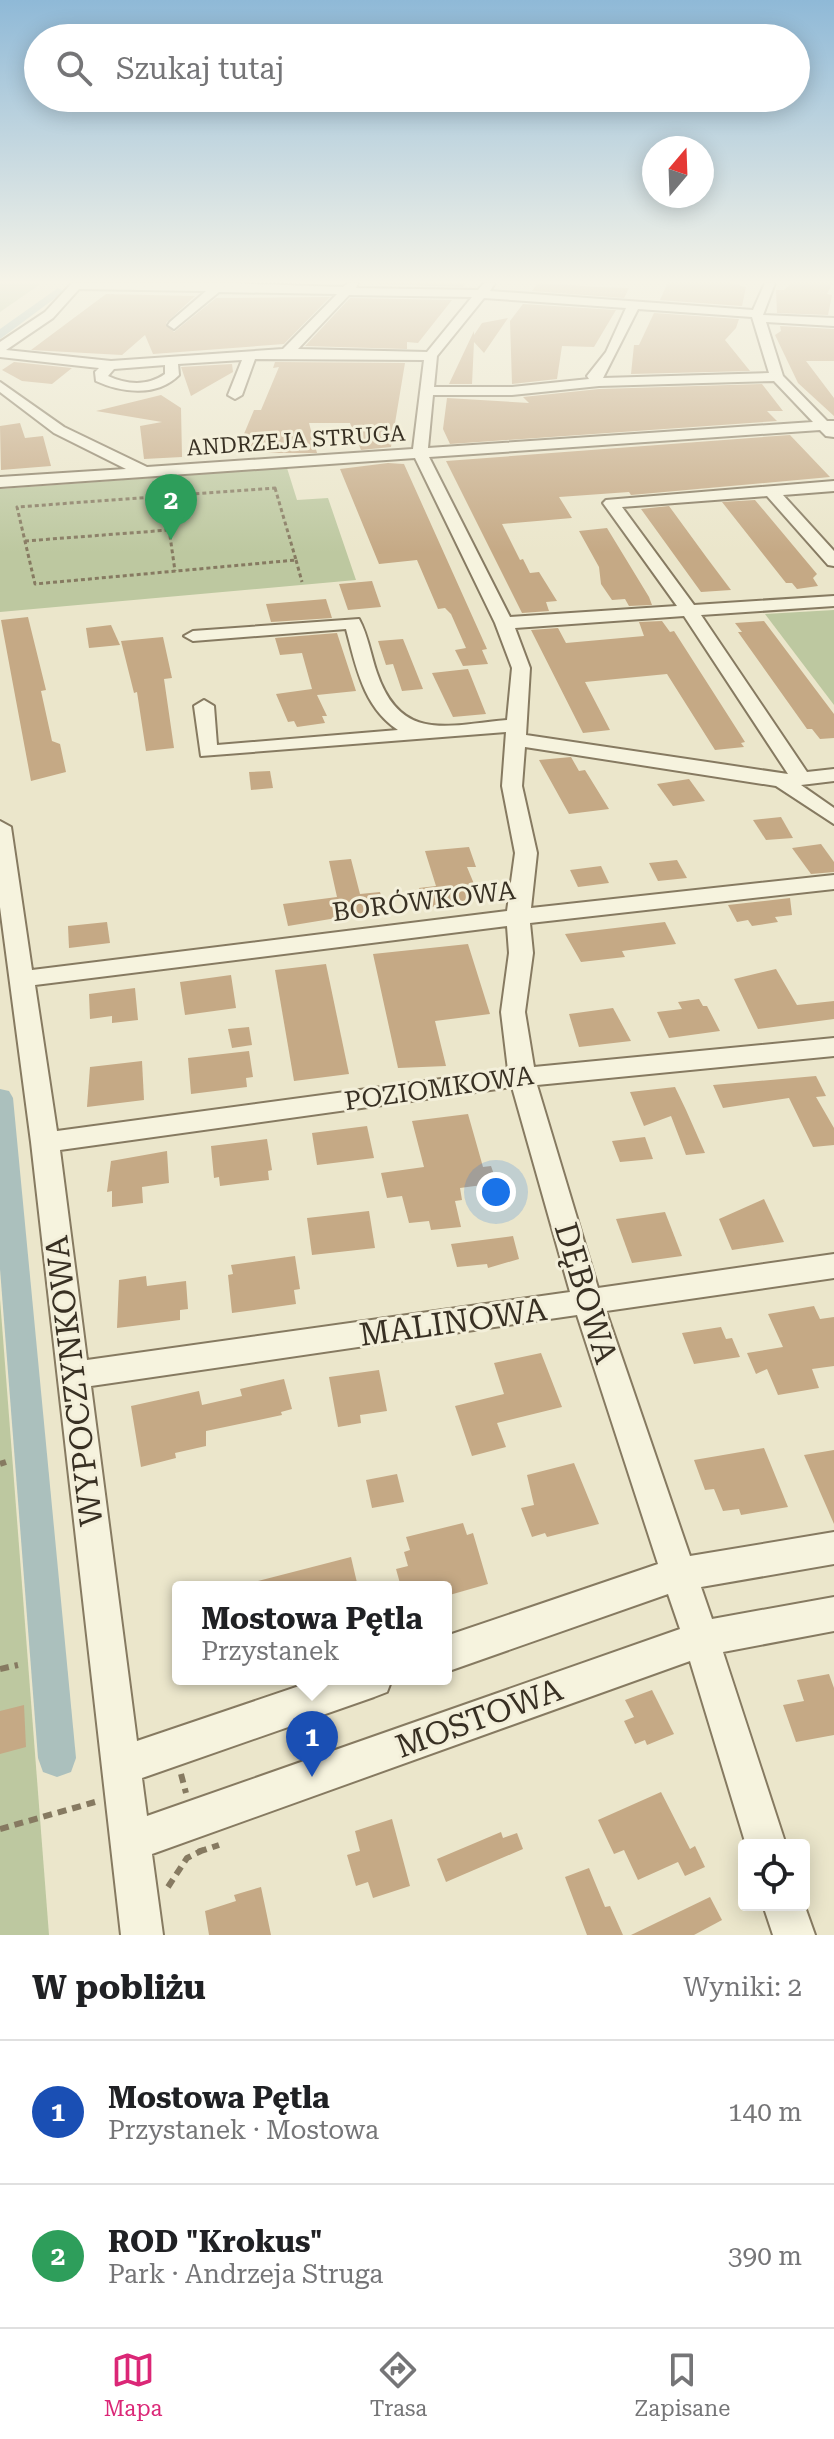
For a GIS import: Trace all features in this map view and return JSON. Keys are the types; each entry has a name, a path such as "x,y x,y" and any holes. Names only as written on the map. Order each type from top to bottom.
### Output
{"street":[{"path":"102,373 101,378 113,384 151,386 172,373"},
{"path":"235,395 243,373"},
{"path":"420,454 429,373"},
{"path":"595,373 599,382"},
{"path":"776,373 830,429"},
{"path":"427,391 512,391 599,382 777,377"},
{"path":"0,386 59,430 144,472"},
{"name":"ANDRZEJA STRUGA","path":"0,482 830,429"},
{"name":"DĘBOWA","path":"420,454 504,623 521,668 512,786 526,853 518,917 521,953 513,1012 522,1077 588,1303 701,1639 764,1839"},
{"path":"834,486 611,503 689,610 791,779 834,818"},
{"path":"771,491 834,561"},
{"path":"504,623 834,601"},
{"path":"193,636 353,623 385,712 399,726 427,733"},
{"path":"204,706 208,752 427,733 518,733 791,779 834,775"},
{"name":"WYPOCZYNKOWA","path":"0,827 45,1142 142,1935"},
{"name":"BORÓWKOWA","path":"22,979 518,917 834,882"},
{"name":"POZIOMKOWA","path":"45,1142 522,1077 834,1047"},
{"name":"MALINOWA","path":"72,1375 834,1266"},
{"path":"452,1652 679,1574 834,1548"},
{"name":"MOSTOWA","path":"130,1842 701,1639 834,1614"},
{"path":"123,1780 359,1685"},
{"path":"786,1911 794,1935"}],"path":[{"path":"161,477 175,571"},
{"path":"296,560 35,584 17,507 275,488 296,560 302,582"},
{"path":"25,541 169,530"},
{"path":"0,1669 18,1665"},
{"path":"0,1829 123,1780"},
{"path":"169,1905 167,1889 187,1858 201,1851"}],"green space":[{"path":"287,468 297,500 328,498 356,580 0,612 0,489"},
{"path":"834,610 834,705 765,614"},
{"path":"0,1299 49,1935 0,1935"}],"building":[{"path":"8,373 65,373 52,384 22,381"},
{"path":"183,373 231,373 191,396"},
{"path":"276,373 403,373 391,447 361,450 350,423 309,423 317,453 236,453 254,410 261,410"},
{"path":"454,373 473,373 472,384 449,384"},
{"path":"512,373 558,373 557,379 512,384"},
{"path":"793,373 815,373 834,398 834,416 798,383"},
{"path":"762,384 783,411 767,411 777,421 450,444 443,429 447,398 529,403 523,397 599,389"},
{"path":"161,395 181,408 182,457 144,459 140,426 162,422 96,411"},
{"path":"20,423 25,438 43,436 51,466 1,470 0,426"},
{"path":"790,435 830,477 631,495 629,492 559,497 572,518 502,524 520,560 523,559 530,573 539,572 557,601 546,602 549,611 522,613 446,461"},
{"path":"404,464 487,649 482,650 488,664 463,666 455,650 466,648 451,614 445,608 438,609 417,560 379,564 340,469"},
{"path":"755,500 817,574 813,578 818,586 797,589 792,583 786,583 722,502"},
{"path":"669,506 731,590 701,592 641,509"},
{"path":"607,528 652,605 629,606 625,599 612,600 601,584 599,567 579,531"},
{"path":"372,581 381,607 348,610 339,584"},
{"path":"326,599 332,618 271,622 266,604"},
{"path":"28,617 46,690 41,691 52,741 60,744 66,772 31,781 1,620"},
{"path":"662,621 670,632 674,631 745,742 741,743 744,747 715,750 667,674 585,682 610,730 583,733 531,630 558,628 566,643 644,636 639,622"},
{"path":"764,621 834,714 834,738 820,739 812,729 807,729 738,632 742,632 735,623"},
{"path":"111,625 120,645 89,648 86,628"},
{"path":"337,633 356,691 317,695 327,716 322,716 325,723 297,727 294,721 288,722 276,694 312,689 302,653 280,655 275,638"},
{"path":"163,637 172,678 164,679 174,748 146,751 137,692 134,693 121,641"},
{"path":"403,639 423,689 402,691 393,664 386,665 378,641"},
{"path":"468,669 486,714 453,717 432,673"},
{"path":"571,757 579,771 585,770 609,809 569,814 539,760"},
{"path":"270,771 273,788 251,790 249,772"},
{"path":"689,779 705,801 673,806 657,784"},
{"path":"781,817 793,838 766,840 753,820"},
{"path":"821,844 834,862 834,872 811,874 792,848"},
{"path":"469,847 476,867 467,867 477,891 468,903 425,908 419,888 436,886 425,851"},
{"path":"351,859 360,894 380,892 385,910 288,926 283,904 337,897 329,861"},
{"path":"677,860 687,878 658,881 649,863"},
{"path":"601,866 609,883 578,887 570,870"},
{"path":"790,898 792,915 775,917 778,922 752,926 748,920 737,922 728,905"},
{"path":"107,922 110,943 69,948 68,926"},
{"path":"665,922 676,944 622,951 625,957 581,962 565,934"},
{"path":"468,944 490,1014 435,1021 446,1066 398,1068 373,954"},
{"path":"326,964 349,1074 294,1081 275,970"},
{"path":"776,969 797,1005 834,1001 834,1019 758,1029 734,979"},
{"path":"231,975 236,1008 185,1015 180,982"},
{"path":"135,988 138,1020 112,1023 112,1016 90,1019 89,994"},
{"path":"699,999 703,1006 707,1006 720,1031 669,1038 657,1012 682,1009 678,1002"},
{"path":"613,1008 631,1041 579,1047 569,1014"},
{"path":"249,1027 252,1045 232,1048 228,1029"},
{"path":"249,1051 253,1077 246,1078 247,1087 191,1094 188,1058"},
{"path":"142,1061 144,1100 87,1107 90,1067"},
{"path":"816,1076 826,1096 816,1097 834,1128 834,1145 813,1147 789,1098 723,1108 713,1085"},
{"path":"675,1087 705,1153 686,1155 671,1116 644,1126 630,1092"},
{"path":"468,1114 483,1167 491,1166 497,1183 460,1188 462,1200 455,1201 461,1227 431,1230 429,1221 409,1223 402,1196 387,1198 381,1173 424,1167 412,1121"},
{"path":"367,1126 374,1158 317,1165 312,1133"},
{"path":"645,1137 653,1159 620,1162 612,1141"},
{"path":"267,1139 272,1170 268,1171 269,1180 220,1186 219,1177 214,1178 211,1146"},
{"path":"167,1151 169,1183 142,1187 143,1203 112,1207 112,1191 107,1192 111,1161"},
{"path":"764,1199 784,1242 732,1250 719,1219"},
{"path":"369,1211 375,1248 312,1255 307,1218"},
{"path":"665,1212 682,1256 632,1263 616,1219"},
{"path":"513,1236 519,1259 488,1268 487,1264 457,1267 451,1244"},
{"path":"295,1256 300,1289 294,1290 296,1304 232,1313 228,1275 233,1274 231,1265"},
{"path":"146,1276 147,1286 186,1281 188,1309 180,1310 180,1320 117,1328 119,1280"},
{"path":"814,1306 820,1319 834,1317 834,1366 812,1369 819,1388 778,1395 767,1369 756,1374 747,1353 783,1347 768,1314"},
{"path":"721,1327 726,1339 732,1338 740,1357 694,1364 682,1333"},
{"path":"541,1353 562,1407 497,1423 506,1447 472,1456 455,1406 504,1394 494,1363"},
{"path":"379,1370 387,1411 360,1415 361,1423 338,1427 329,1377"},
{"path":"284,1379 292,1409 281,1412 282,1415 206,1431 206,1446 175,1453 176,1458 141,1467 131,1406 199,1391 202,1405 242,1396 240,1389"},
{"path":"764,1448 788,1507 741,1515 739,1509 723,1511 714,1489 705,1490 694,1460"},
{"path":"834,1450 834,1524 804,1455"},
{"path":"574,1463 599,1524 547,1537 545,1533 532,1537 521,1508 534,1505 527,1475"},
{"path":"397,1474 404,1502 372,1508 366,1480"},
{"path":"463,1523 467,1535 473,1533 488,1584 452,1594 452,1581 399,1581 396,1569 408,1566 404,1552 410,1550 406,1537"},
{"path":"351,1557 357,1581 258,1581"},
{"path":"829,1674 834,1688 834,1735 796,1742 783,1705 804,1701 797,1680"},
{"path":"652,1690 674,1734 647,1745 645,1740 635,1744 624,1721 634,1717 625,1700"},
{"path":"24,1705 26,1747 0,1754 0,1711"},
{"path":"661,1792 690,1849 695,1846 705,1867 685,1876 678,1862 638,1880 624,1850 614,1854 598,1820"},
{"path":"392,1819 410,1886 373,1898 368,1882 356,1886 347,1855 360,1851 355,1831"},
{"path":"501,1832 503,1838 517,1833 523,1849 446,1882 437,1859"},
{"path":"589,1868 605,1907 610,1906 623,1935 587,1935 565,1877"},
{"path":"261,1887 271,1935 209,1935 205,1911 236,1901 234,1895"},
{"path":"710,1897 722,1920 694,1935 631,1935"}],"waterway":[{"path":"0,1098 57,1758"}],"place":[{"name":"ROD \"Krokus\"","path":"171,540"},
{"name":"Mostowa Pętla","path":"312,1777"}]}
